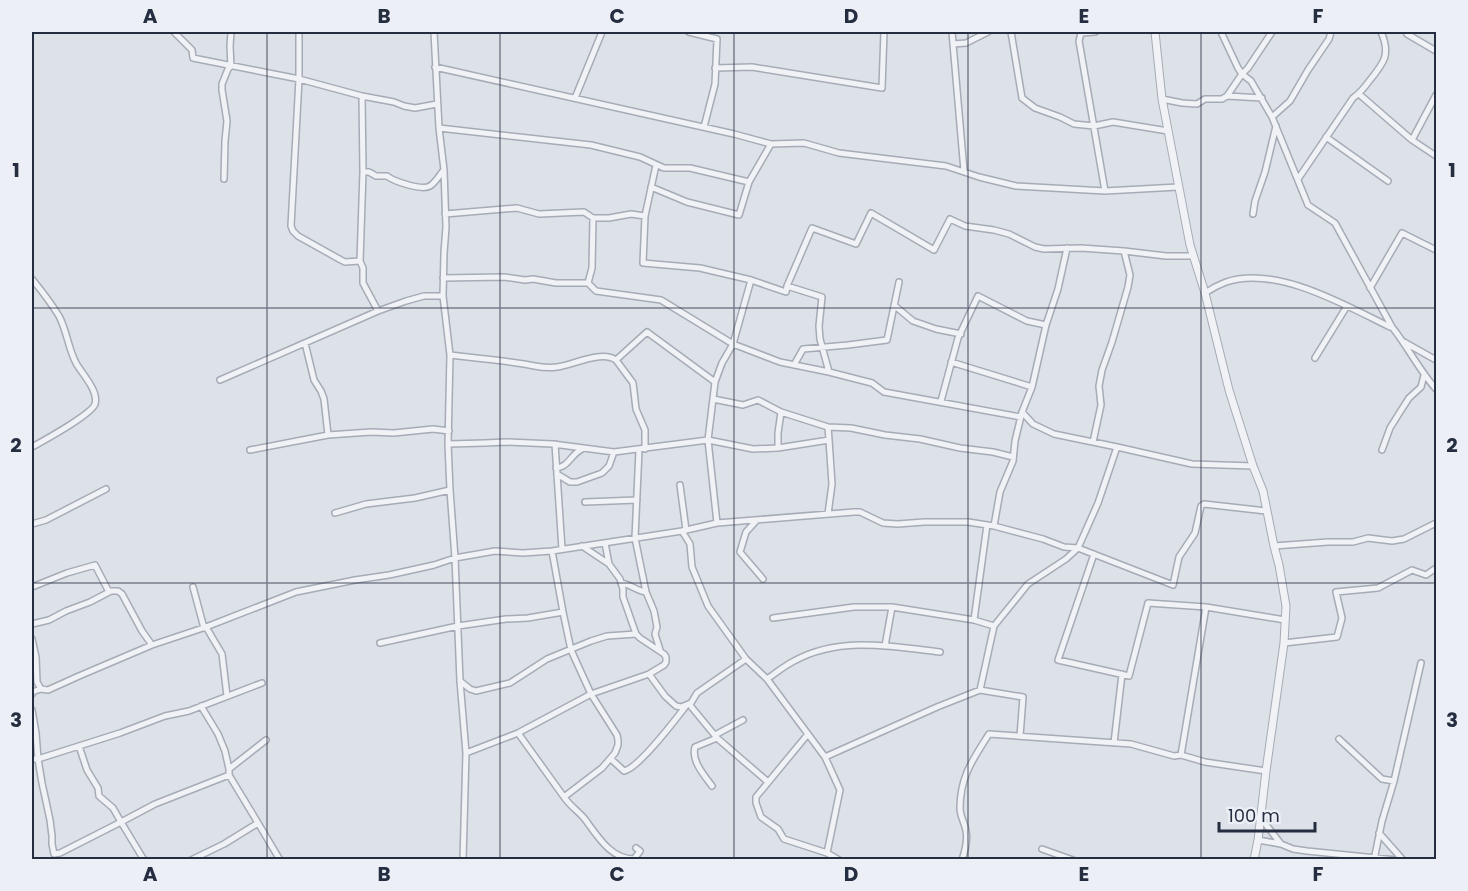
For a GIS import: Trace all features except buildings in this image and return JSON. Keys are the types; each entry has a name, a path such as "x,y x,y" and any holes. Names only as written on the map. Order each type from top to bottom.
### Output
{"street":[{"path":"174,32 192,50 193,58 299,78 404,106 415,108 437,104"},
{"path":"224,179 227,121 222,90 225,76 231,66 231,32"},
{"path":"300,32 291,226 298,236 341,260 360,261"},
{"path":"434,32 446,227 443,278 450,355 447,444 466,753 463,860"},
{"path":"576,98 602,32"},
{"path":"689,32 717,39 714,84 704,127"},
{"path":"715,68 752,67 882,88 884,32"},
{"path":"952,32 964,171"},
{"path":"953,44 966,43 988,32"},
{"path":"1011,32 1022,98 1035,108 1074,124 1094,126 1113,122 1168,131"},
{"path":"1095,32 1081,33 1079,41 1105,191"},
{"path":"1155,32 1162,99 1190,245 1229,390 1263,491 1286,606 1284,643 1254,860"},
{"path":"1221,32 1233,59 1242,74 1251,81 1272,117 1308,205 1335,224 1392,327 1424,375 1437,389"},
{"path":"1162,99 1197,104 1205,99 1222,99 1227,96 1272,32"},
{"path":"1272,117 1290,101 1329,39 1331,32"},
{"path":"1298,179 1353,98 1381,67 1386,49 1381,32"},
{"path":"1406,32 1437,51"},
{"path":"435,67 771,144 804,143 839,153 936,164 1016,186 1105,191 1178,188"},
{"path":"1359,94 1412,140 1437,156"},
{"path":"1412,140 1437,95"},
{"path":"362,96 363,172 360,261 363,268 363,283 378,311"},
{"path":"1227,96 1262,98"},
{"path":"1253,214 1276,126"},
{"path":"439,128 591,145 640,157 670,169 690,168 749,182"},
{"path":"1326,136 1388,181"},
{"path":"651,187 687,202 739,215 749,182 771,144"},
{"path":"656,165 645,216 643,263 700,268 751,280 786,292 812,228 856,243 871,213 934,250 950,219 965,226 1001,232 1044,249 1081,248 1166,256 1193,256"},
{"path":"363,172 376,176 387,176 392,180 426,188 444,170"},
{"path":"445,214 517,208 539,214 584,212 593,218 631,214 645,216"},
{"path":"588,283 592,268 593,218"},
{"path":"1370,288 1402,233 1437,250"},
{"path":"994,526 1000,492 1013,457 1015,441 1032,387 1046,325 1059,290 1067,248"},
{"path":"1094,442 1101,405 1099,386 1102,370 1113,342 1130,276 1124,251"},
{"path":"443,278 504,277 588,283 596,291 661,300 733,344 780,362 872,383 884,392 1022,415 1041,429 1054,434 1192,464 1253,466"},
{"path":"32,279 58,315 76,362 96,396 92,409 76,422 32,447"},
{"path":"1205,294 1227,282 1241,279 1263,279 1293,284 1392,327"},
{"path":"717,523 708,440 715,382 722,363 733,344 751,280"},
{"path":"794,365 803,349 887,340 899,282"},
{"path":"787,286 822,297 819,326 829,372"},
{"path":"220,380 378,311 424,296 444,296"},
{"path":"940,401 958,339 978,297 1027,321 1046,325"},
{"path":"895,306 913,321 961,334"},
{"path":"1315,358 1347,306"},
{"path":"616,360 647,332 715,382"},
{"path":"1403,341 1437,360"},
{"path":"305,343 314,380 324,399 328,435"},
{"path":"450,355 525,364 540,368 557,368 592,358 613,357 633,383 636,409 645,430 635,538 646,592 654,611 657,627 655,634 660,651"},
{"path":"951,362 1032,387"},
{"path":"1382,450 1390,428 1409,398 1421,387 1424,375"},
{"path":"713,399 743,405 758,400 781,412 828,427 851,428 920,439 1013,457"},
{"path":"778,447 781,412"},
{"path":"828,427 832,484 828,514"},
{"path":"250,450 328,435 433,429 448,431"},
{"path":"447,444 506,442 555,444 614,452 708,440 753,449 830,440"},
{"path":"555,444 562,549"},
{"path":"980,690 994,626 1028,584 1066,559 1078,548 1098,503 1117,447"},
{"path":"557,471 583,448"},
{"path":"557,471 570,482 577,482 602,473 609,466 614,452"},
{"path":"680,485 684,531 690,544 692,567 708,606 746,659 767,679 825,757 840,790 827,853"},
{"path":"32,524 46,520 106,489"},
{"path":"335,513 366,504 415,498 450,490"},
{"path":"585,502 637,500"},
{"path":"32,694 41,689 48,690 152,645 296,592 389,575 455,558 495,551 523,553 552,551 684,531 717,523 860,512 883,523 969,522 994,526 1064,547 1078,548 1173,585 1179,557 1195,533 1201,506 1204,504 1266,511"},
{"path":"756,521 746,532 740,552 763,579"},
{"path":"1274,546 1353,542 1368,538 1392,541 1404,539 1437,523"},
{"path":"974,620 987,525"},
{"path":"605,543 609,564"},
{"path":"466,753 518,733 591,694 649,674 666,662 666,657 660,651 637,635 622,597 620,579 609,564 582,546"},
{"path":"552,551 571,650 591,694 617,735 618,745 602,768 564,797"},
{"path":"1094,554 1058,660 1129,676 1148,603 1206,607 1285,620"},
{"path":"32,587 95,565 109,592"},
{"path":"1284,643 1337,637 1342,618 1336,592 1378,588 1412,570 1426,575 1437,568"},
{"path":"621,583 646,592"},
{"path":"193,587 205,627 222,654 227,696"},
{"path":"32,624 49,620 109,592 118,591 152,645"},
{"path":"773,618 854,607 892,607 974,620 994,626"},
{"path":"885,646 892,607"},
{"path":"1181,755 1206,607"},
{"path":"380,643 458,626 563,612"},
{"path":"460,681 476,691 510,683 547,659 591,641 608,636 655,634"},
{"path":"32,639 36,657 37,682 41,689"},
{"path":"767,679 794,661 834,647 885,646 940,652"},
{"path":"610,759 624,771 631,768 659,740 697,693 746,659"},
{"path":"1374,858 1421,663"},
{"path":"649,674 665,696 676,706 688,705"},
{"path":"1114,743 1122,674"},
{"path":"35,759 120,733 165,716 189,711 262,683"},
{"path":"825,757 980,690 1023,698 1020,736"},
{"path":"688,705 716,736 768,782"},
{"path":"201,706 218,734 225,751 229,772 280,860"},
{"path":"32,710 36,733 35,759 50,820 54,857 135,813 229,772 266,740"},
{"path":"712,786 695,760 693,751 695,747 743,720"},
{"path":"518,733 564,797 574,810 582,815 601,841 623,858 634,859 640,851 636,848"},
{"path":"808,734 756,797 757,810 761,818 778,829 784,838 827,853 839,860"},
{"path":"962,860 967,832 960,810 963,782 968,768 989,734 1131,744 1174,756 1181,755 1205,762 1266,771"},
{"path":"1339,739 1382,779 1394,781"},
{"path":"79,746 87,770 98,788 99,796 113,808 144,860"},
{"path":"1260,817 1281,844"},
{"path":"191,860 224,844 258,823"},
{"path":"1379,833 1403,860"},
{"path":"1258,840 1281,844 1293,849 1396,860"},
{"path":"1042,849 1073,860"}]}
